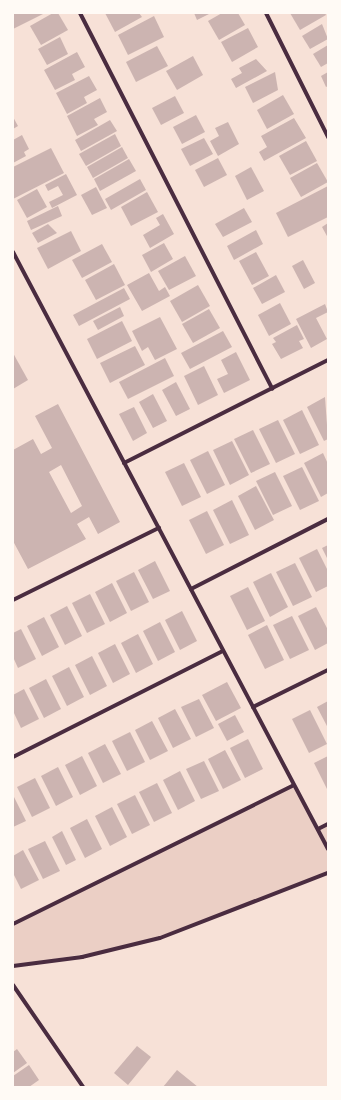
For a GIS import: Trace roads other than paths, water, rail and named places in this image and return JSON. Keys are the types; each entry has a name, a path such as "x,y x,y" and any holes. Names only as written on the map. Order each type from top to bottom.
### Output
{"street":[{"path":"80,13 272,389"},
{"path":"266,13 328,137"},
{"path":"13,252 328,849"},
{"path":"124,463 328,360"},
{"path":"191,589 328,519"},
{"path":"13,600 159,528"},
{"path":"13,757 224,650"},
{"path":"253,707 328,670"},
{"path":"13,924 294,785"},
{"path":"318,829 328,824"},
{"path":"13,966 89,955 160,938 328,873"},
{"path":"13,985 83,1087"}]}
